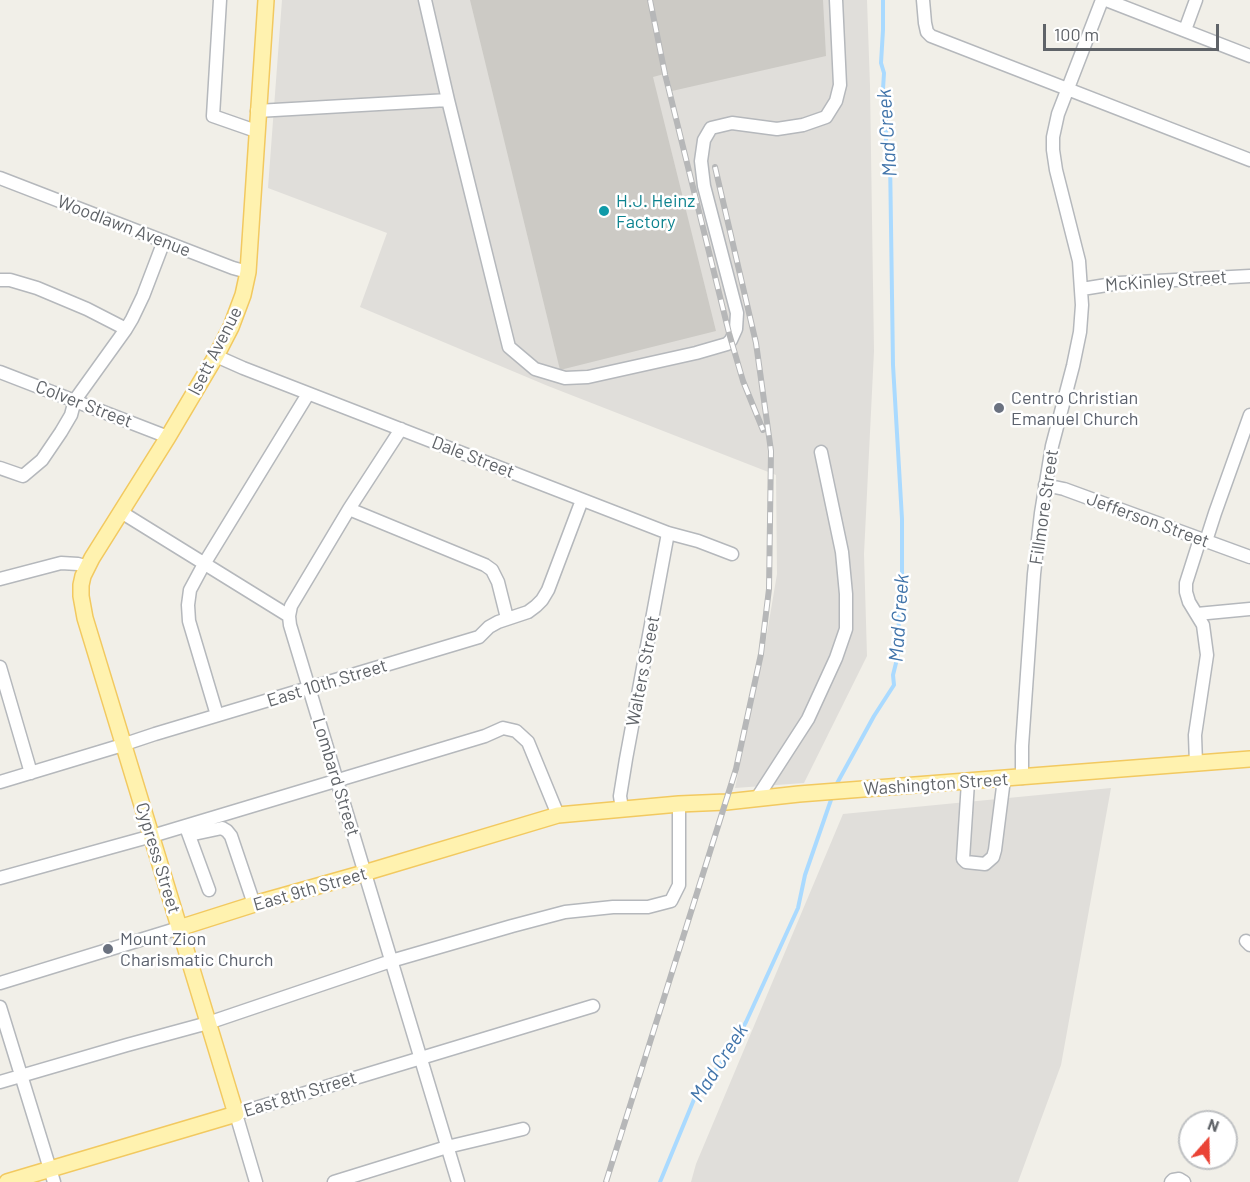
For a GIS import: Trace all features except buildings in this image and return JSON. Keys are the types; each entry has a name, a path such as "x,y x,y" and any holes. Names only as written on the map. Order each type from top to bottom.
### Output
{"main road":[{"name":"Isett Avenue","path":"87,567 216,356 243,295 248,272 266,0"},
{"name":"Cypress Street","path":"87,567 81,585 85,618 236,1114"},
{"name":"Washington Street","path":"622,809 1250,759"},
{"name":"East 9th Street","path":"179,928 558,814 622,809"},
{"name":"East 8th Street","path":"7,1182 52,1175 236,1114"}],"street":[{"path":"220,0 213,116 256,131"},
{"path":"425,0 509,347 535,369 564,378 588,377 728,344 736,329 737,312 704,186 700,161 704,140 711,128 732,123 777,129 803,125 826,117 836,101 840,85 836,0"},
{"path":"923,0 924,23 931,36 1250,160"},
{"path":"1104,0 1250,56"},
{"name":"Fillmore Street","path":"1022,778 1022,746 1034,574 1045,485 1052,446 1073,366 1083,304 1079,261 1056,170 1053,137 1058,114 1104,0"},
{"path":"1185,30 1196,0"},
{"path":"258,111 448,100"},
{"name":"Woodlawn Avenue","path":"0,178 248,272"},
{"path":"0,468 23,476 42,460 62,432 71,415 75,400 126,329 143,296 164,241"},
{"name":"McKinley Street","path":"1082,289 1119,283 1250,276"},
{"path":"0,280 10,280 37,288 87,309 126,329"},
{"name":"Dale Street","path":"216,356 582,500 732,554"},
{"name":"Colver Street","path":"0,372 168,437"},
{"path":"218,716 189,621 190,590 308,394"},
{"path":"1196,764 1195,735 1207,655 1203,625 1189,602 1186,583 1250,415"},
{"path":"121,512 289,616 291,606 400,429"},
{"path":"757,798 808,719 836,658 846,629 846,594 842,552 821,452"},
{"name":"Jefferson Street","path":"1045,485 1064,489 1250,557"},
{"name":"East 10th Street","path":"0,782 479,638 489,627 507,618 528,612 542,600 548,590 582,500"},
{"path":"350,508 485,565 492,570 498,582 507,618"},
{"name":"Walters Street","path":"622,809 620,796 626,759 669,533"},
{"path":"0,579 60,563 87,567"},
{"path":"1197,614 1250,609"},
{"name":"Lombard Street","path":"289,616 458,1182"},
{"path":"0,668 31,773"},
{"path":"187,830 337,780 485,736 503,728 516,731 528,742 558,814"},
{"path":"968,782 963,859 966,862 985,864 993,857 996,850 1004,779"},
{"path":"0,1082 208,1023 391,961 512,926 565,912 613,907 648,907 671,901 679,885 679,804"},
{"path":"0,878 152,836 187,830 222,828 231,836 254,904"},
{"path":"187,830 209,890"},
{"name":"East 9th Street","path":"0,983 179,928"},
{"name":"East 8th Street","path":"236,1114 593,1006"},
{"path":"0,1007 52,1175"},
{"name":"Cypress Street","path":"236,1114 256,1182"},
{"path":"334,1182 447,1147 523,1129"},
{"path":"1171,1182 1179,1179 1184,1182"}],"shaded area":[{"path":"282,0 867,0 874,351 864,554 867,656 804,783 735,788 765,645 777,574 776,475 548,386 360,307 387,233 268,188"},
{"path":"1111,788 1061,1065 1018,1182 691,1182 696,1164 843,814"}],"waterway":[{"name":"Mad Creek","path":"835,787 894,685 893,675 898,655 902,519 893,365 890,157 886,149 886,99 881,63 883,0"},
{"name":"Mad Creek","path":"660,1182 695,1097 730,1051 746,1022 798,908 805,875 833,794"}],"railway":[{"path":"650,0 665,74 729,333 743,381 763,430"},
{"path":"606,1182 736,769 761,654 769,589 771,451 756,343 715,167"}],"place":[{"name":"H.J. Heinz Factory","path":"604,211"},
{"name":"Centro Christian Emanuel Church","path":"999,408"},
{"name":"Mount Zion Charismatic Church","path":"108,949"}]}
